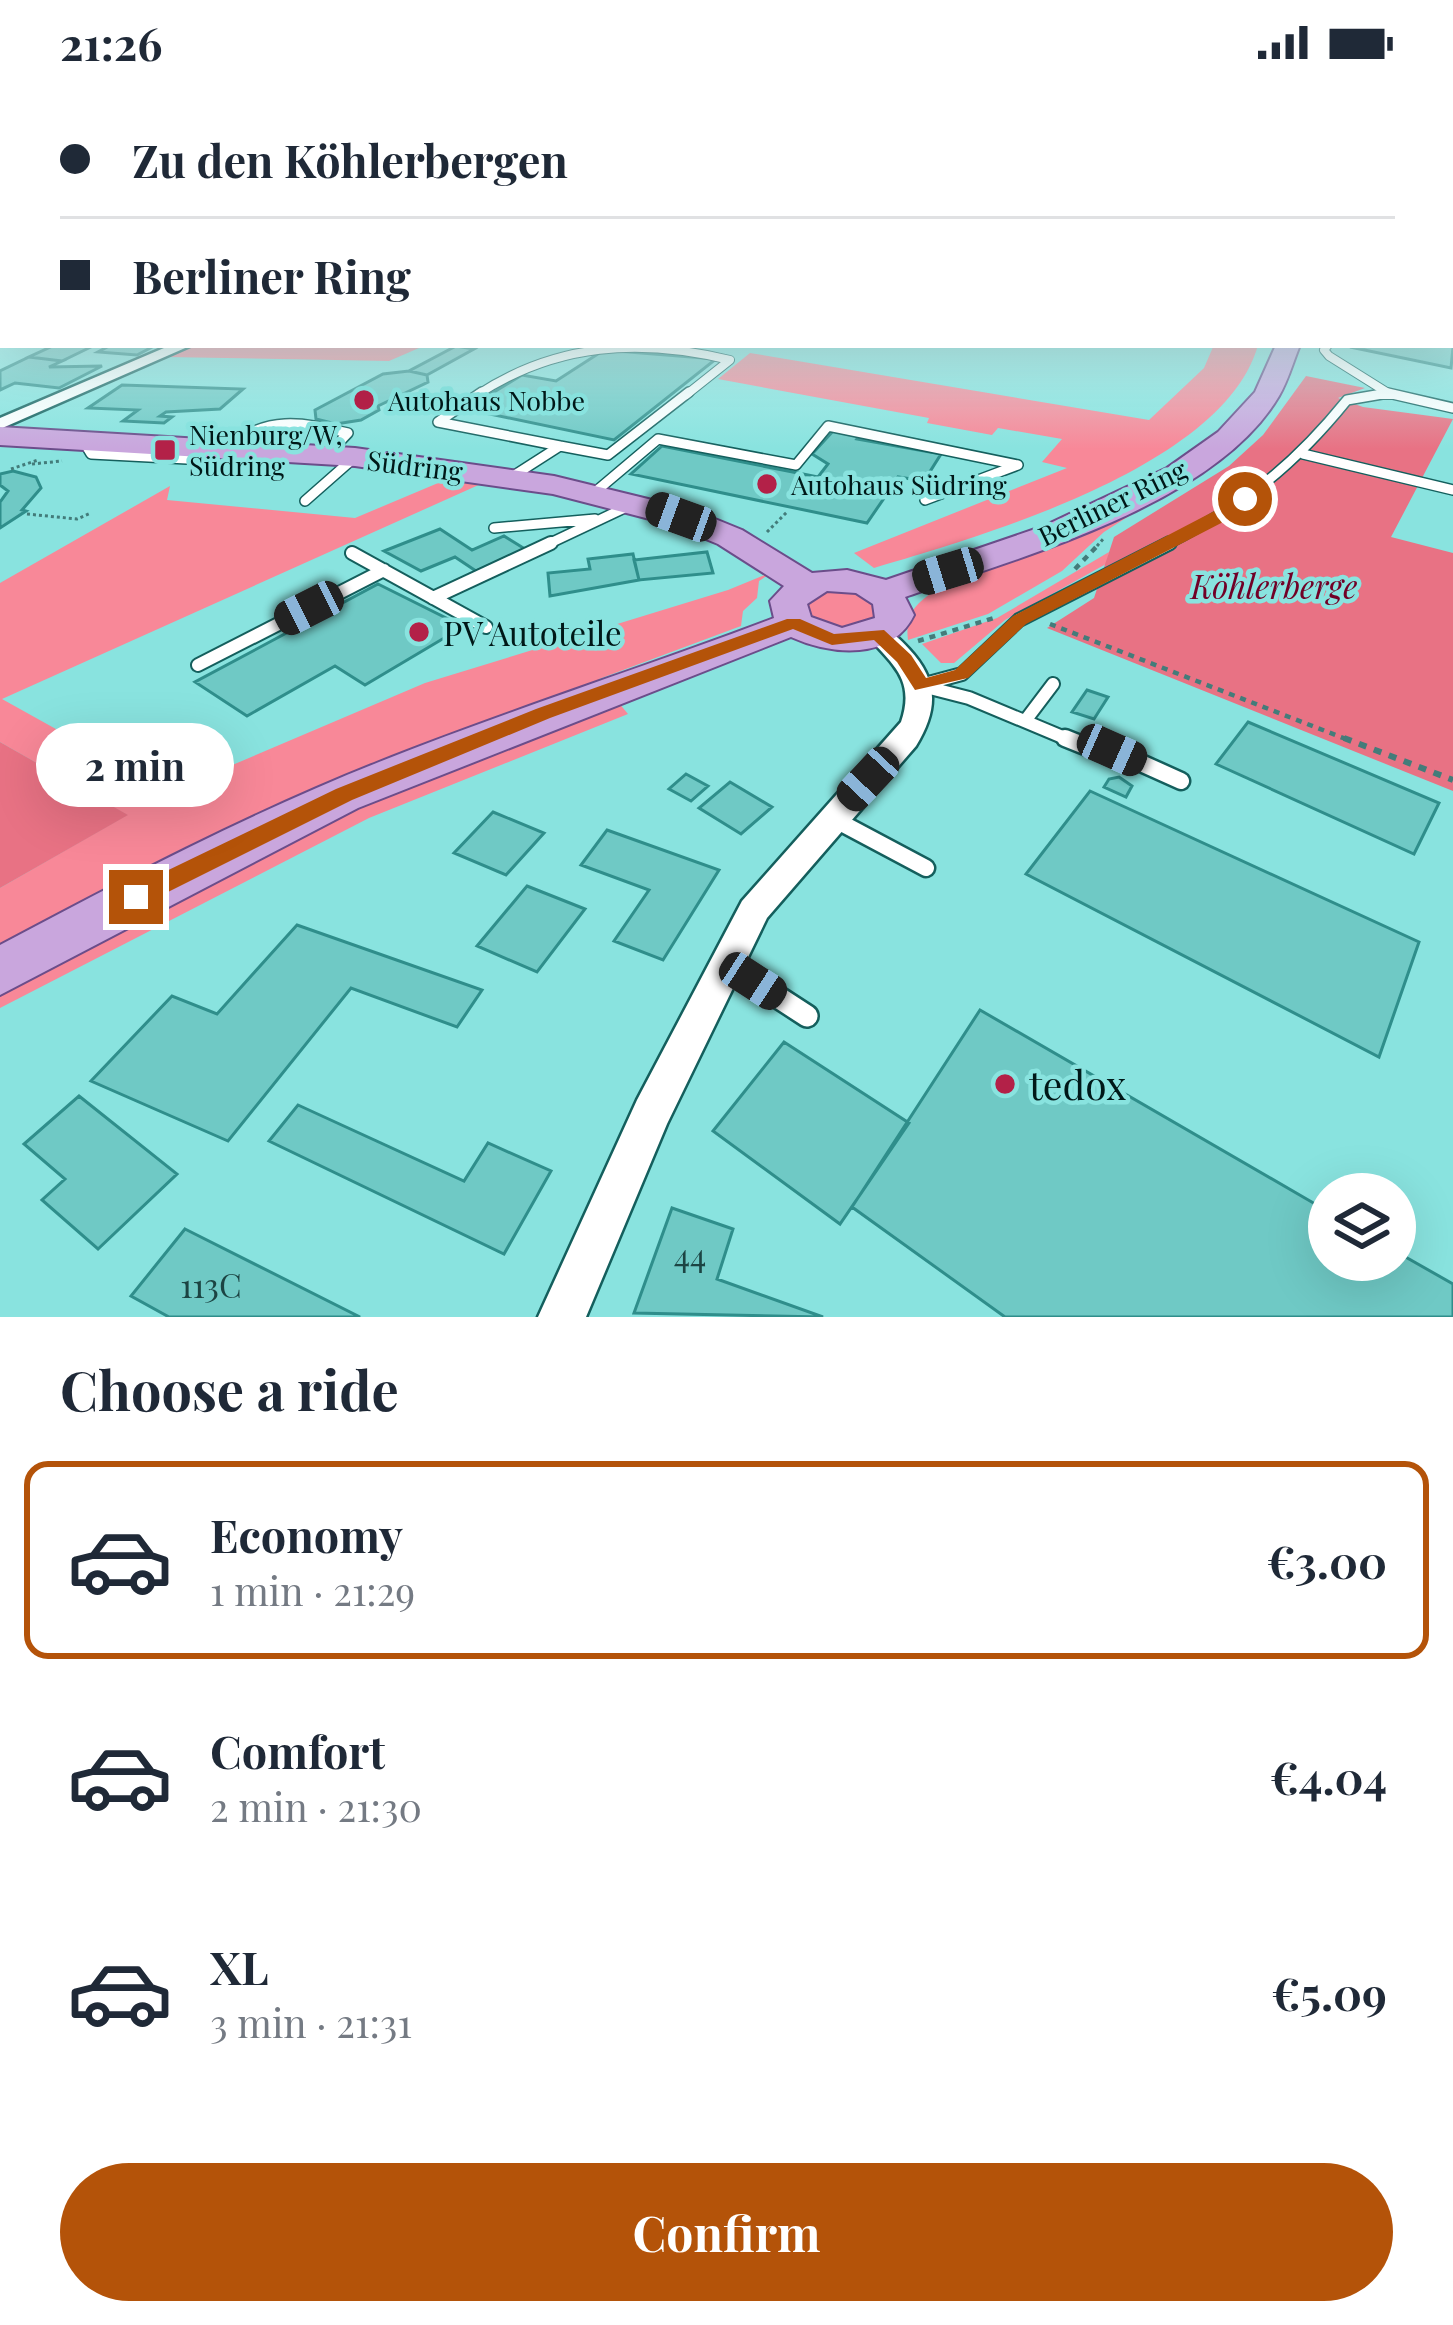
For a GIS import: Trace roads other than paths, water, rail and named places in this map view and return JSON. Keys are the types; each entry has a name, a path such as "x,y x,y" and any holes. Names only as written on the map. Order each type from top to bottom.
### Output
{"main road":[{"name":"Berliner Ring","path":"884,593 1029,542 1159,484 1210,453 1268,395 1287,348"},
{"name":"Südring","path":"0,436 341,456 510,478 730,537 800,604"},
{"path":"0,972 170,878 344,795 847,580 884,593 895,615 878,634 832,639 800,604"}],"street":[{"path":"0,424 177,348"},
{"path":"562,1317 651,1114 754,910 906,739 918,719 921,686 905,658 878,634"}],"lane":[{"path":"586,348 512,373 437,422 608,455 730,361 699,351 635,348"},
{"path":"1326,348 1329,356 1388,393"},
{"path":"921,686 962,674 1028,615 1222,516 1303,454 1337,407 1363,394 1388,393 1453,408"},
{"path":"434,598 614,504 658,439 796,465 827,426 1018,465 926,500"},
{"path":"510,478 560,446"},
{"path":"1303,454 1453,490"},
{"path":"305,501 341,456"},
{"path":"494,528 614,504"},
{"path":"352,553 487,627"},
{"path":"198,665 384,570"},
{"path":"1025,721 1053,684"},
{"path":"921,686 969,698 1090,748 1112,750 1181,781"},
{"path":"832,818 926,868"},
{"path":"726,963 807,1016"}],"place":[{"name":"Autohaus Nobbe","path":"364,400"},
{"name":"Nienburg/W, Südring","path":"165,450"},
{"name":"Autohaus Südring","path":"767,484"},
{"name":"PV Autoteile","path":"419,632"},
{"name":"tedox","path":"1005,1084"}],"park label":[{"name":"Köhlerberge","path":"1274,585"}]}
